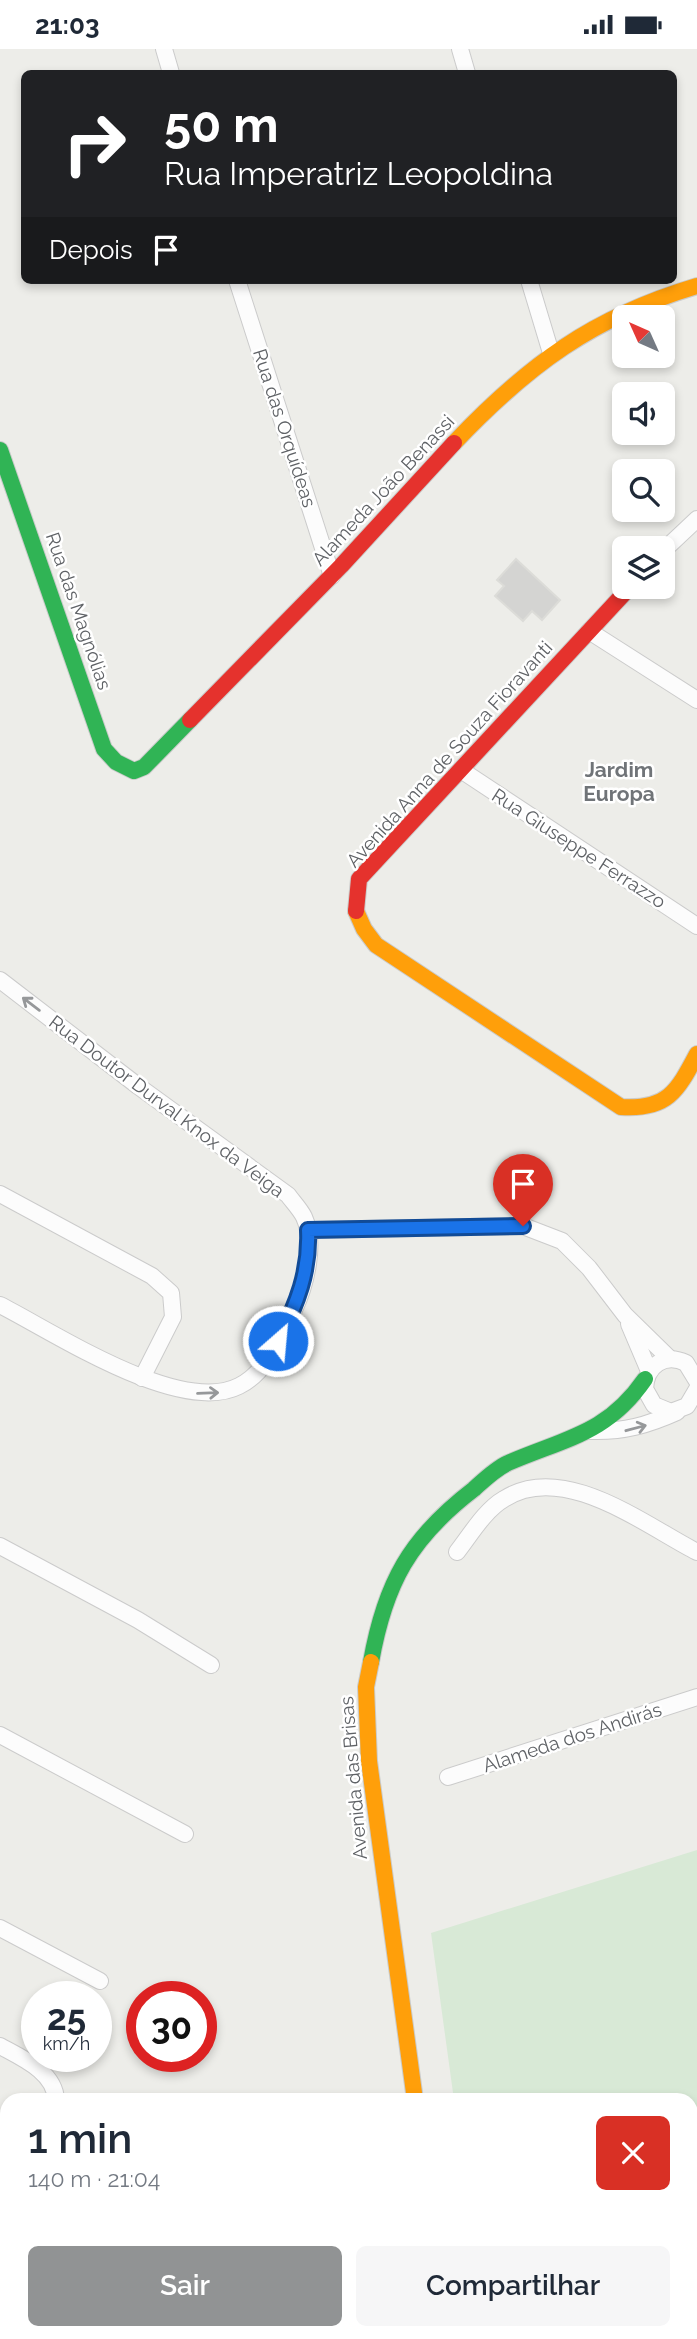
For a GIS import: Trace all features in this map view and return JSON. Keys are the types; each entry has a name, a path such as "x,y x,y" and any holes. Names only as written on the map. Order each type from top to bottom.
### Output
{"street":[{"path":"163,49 170,70"},
{"path":"460,49 466,70"},
{"name":"Rua das Orquídeas","path":"238,284 332,576"},
{"path":"530,284 551,353"},
{"name":"Alameda João Benassi","path":"134,771 144,767 332,576 506,391 551,353 668,294 697,286"},
{"name":"Rua das Magnólias","path":"0,450 104,749 116,762 134,771"},
{"path":"675,540 697,519"},
{"name":"Avenida Anna de Souza Fioravanti","path":"619,599 359,879 353,898 360,927 376,945 621,1107 658,1106 678,1091 697,1054"},
{"path":"589,631 697,700"},
{"name":"Rua Giuseppe Ferrazzo","path":"461,771 697,926"},
{"name":"Rua Doutor Durval Knox da Veiga","path":"0,980 138,1086 288,1195 304,1217 308,1230"},
{"path":"0,1194 152,1276 171,1293 173,1317 142,1378"},
{"path":"0,1305 142,1378 173,1389 198,1393 222,1392 241,1386 269,1359 297,1304 306,1272 308,1230 523,1226 562,1241 589,1268 625,1315 684,1360 697,1381"},
{"path":"625,1315 647,1375 648,1397 653,1405 662,1410 680,1410 697,1391"},
{"path":"647,1375 662,1360 684,1360"},
{"name":"Avenida das Brisas","path":"414,2093 369,1761 366,1687 377,1628 396,1573 423,1535 459,1500 504,1465 589,1431 629,1402 647,1375"},
{"name":"Avenida das Brisas","path":"589,1431 621,1432 651,1424 680,1410"},
{"path":"457,1552 502,1499 527,1488 554,1485 581,1490 697,1552"},
{"path":"0,1546 138,1620 211,1665"},
{"name":"Alameda dos Andirás","path":"448,1777 697,1697"},
{"path":"0,1735 186,1834"},
{"path":"0,1928 100,1981"},
{"path":"0,2046 46,2076 54,2086 55,2093"}],"green space":[{"path":"697,1850 697,2093 453,2093 431,1933"}],"building":[{"path":"516,559 560,600 542,620 532,611 523,621 495,596 504,586 497,580"}],"traffic: fast":[{"path":"0,450 104,749 116,762 134,771 144,767 190,720"},
{"path":"371,1662 393,1585 417,1544 433,1526 503,1465 567,1440 616,1412 645,1379"}],"traffic: slow":[{"path":"454,443 509,390 564,347 626,313 697,286"},
{"path":"356,911 364,929 376,945 621,1107 649,1105 669,1096 683,1079 697,1054"},
{"path":"371,1662 366,1687 369,1761 414,2093"}],"traffic: jam":[{"path":"190,720 341,566 454,443"},
{"path":"356,911 359,879 619,599"}],"district":[{"name":"Jardim Europa","path":"619,782"}],"route":[{"path":"278,1341 297,1304 306,1272 308,1230 523,1226"}]}
